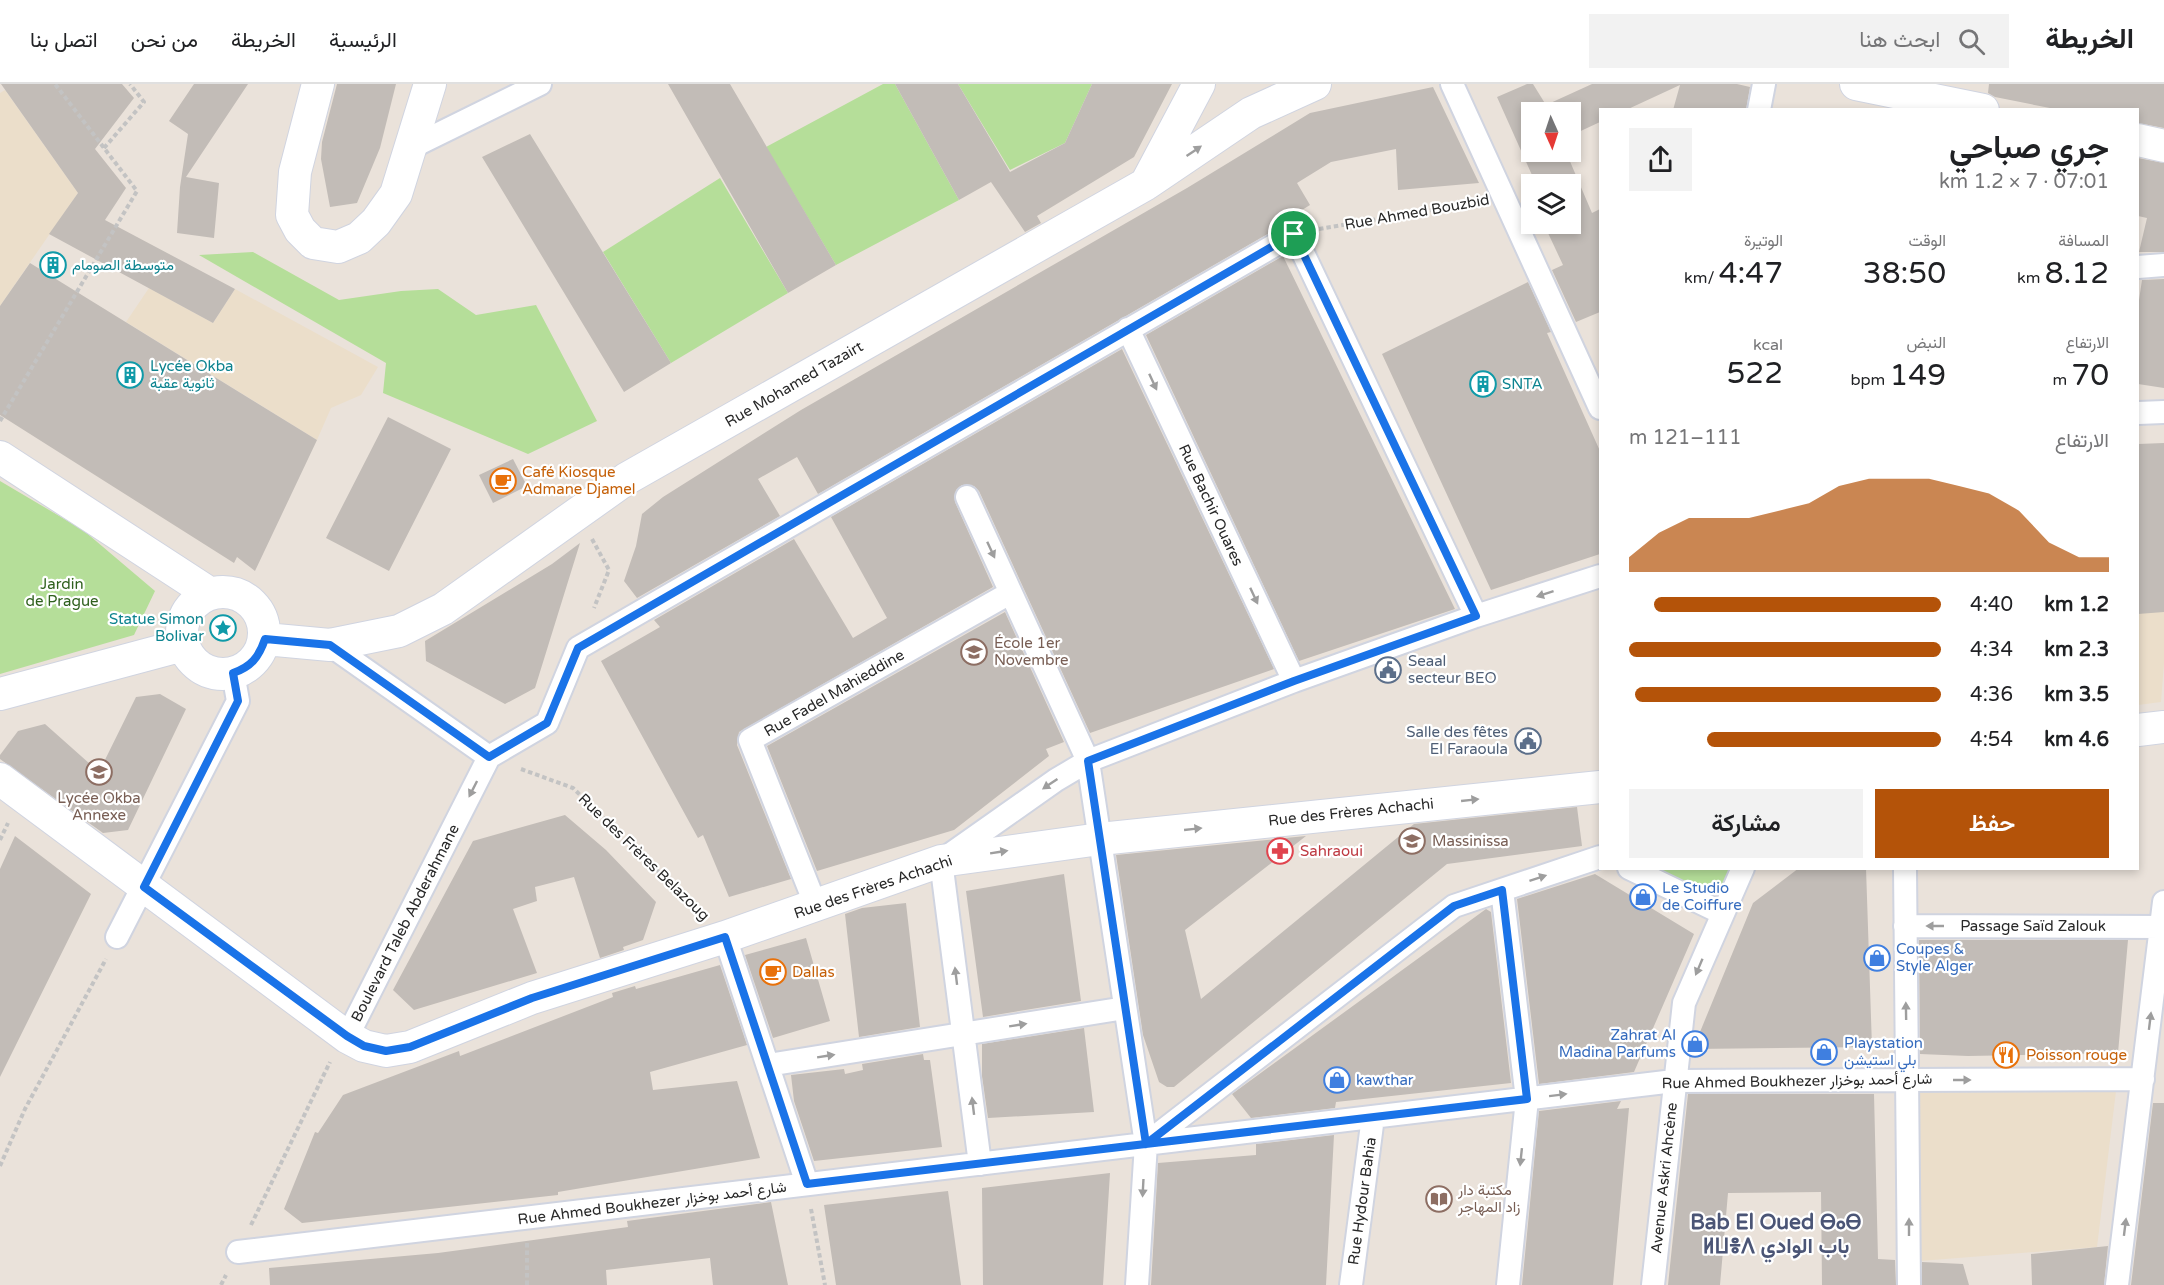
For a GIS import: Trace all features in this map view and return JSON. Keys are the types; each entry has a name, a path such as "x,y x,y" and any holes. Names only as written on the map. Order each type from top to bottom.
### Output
{"street":[{"path":"318,84 296,172 292,215 300,230 314,243 338,248 360,238 376,222 396,194 430,84"},
{"path":"412,147 540,84"},
{"path":"1146,184 1199,84"},
{"name":"Rue Mohamed Tazairt","path":"265,639 330,645 399,631 443,609 626,479 1146,184 1251,113 1315,84"},
{"path":"1452,84 1599,406"},
{"path":"1760,108 1764,84"},
{"path":"1856,84 1973,108"},
{"path":"2139,140 2164,146"},
{"path":"330,645 489,757 547,723 578,648 1294,234 1476,616"},
{"path":"2139,267 2164,265"},
{"name":"Rue Bachir Ouares","path":"1128,329 1294,681"},
{"path":"2139,413 2164,412"},
{"path":"0,457 209,593"},
{"path":"966,497 1088,761 1146,1144 1137,1285"},
{"path":"980,1164 941,861 1056,780 1088,761 1294,681 1476,616 1599,576"},
{"path":"225,591 240,594 252,603 261,615 265,639 258,657 250,665 233,673 220,675 208,672 189,656 183,645 182,634 187,612 194,603 209,593 225,591"},
{"name":"Rue Fadel Mahieddine","path":"816,906 750,741 1010,593"},
{"path":"0,694 183,645"},
{"path":"117,938 238,701 233,673"},
{"path":"2139,730 2164,727"},
{"name":"Boulevard Taleb Abderahmane","path":"347,1036 489,757"},
{"name":"Rue des Frères Achachi","path":"0,779 347,1036 364,1046 386,1051 410,1047 532,998 725,937 941,861 1100,839 1599,787"},
{"path":"1146,1144 1454,906 1599,857"},
{"path":"1633,870 1722,913"},
{"name":"Avenue Askri Ahcène","path":"1653,1285 1684,1003 1742,870"},
{"path":"1905,870 1909,1285"},
{"path":"1502,890 1527,1099 1508,1285"},
{"path":"2117,1285 2163,927 2164,902"},
{"name":"Passage Saïd Zalouk","path":"1905,926 2163,927"},
{"path":"725,937 807,1184"},
{"path":"768,1065 1125,1008"},
{"name":"Rue Ahmed Boukhezer شارع أحمد بوخزار","path":"238,1252 1674,1081 2143,1079"},
{"name":"Rue Hydour Bahia","path":"1351,1285 1373,1117"}],"path":[{"path":"0,421 137,191 55,84"},
{"path":"104,148 144,102 130,84"},
{"name":"Rue Ahmed Bouzbid","path":"1294,234 1504,198"},
{"path":"577,514 609,570 578,648"},
{"name":"Rue des Frères Belazoug","path":"489,757 573,788 725,937"},
{"path":"0,1166 25,1110 117,938"},
{"name":"Boulevard Taleb Abderahmane","path":"221,1285 328,1065 347,1036"},
{"path":"807,1184 825,1285"},
{"path":"527,1218 527,1285"}],"shaded area":[{"path":"5,90 78,193 0,306 0,93"},
{"path":"149,288 213,323 235,289 378,367 361,395 331,408 317,440 126,322"},
{"path":"2164,576 2164,663 2161,702 2139,705 2139,577"},
{"path":"2117,1083 2097,1247 1920,1261 1916,1085"}],"green space":[{"path":"883,84 895,84 959,200 836,265 766,147"},
{"path":"958,84 1092,84 1065,143 1010,170"},
{"path":"720,178 788,293 671,363 603,252"},
{"path":"253,252 339,300 401,291 438,289 476,315 536,305 597,421 528,454 383,393 386,363 199,255"},
{"name":"Jardin de Prague","path":"0,481 83,530 155,591 134,635 0,674"},
{"path":"1646,870 1729,870 1723,886 1697,894"}],"building":[{"path":"1,84 122,84 134,98 95,149 126,188 105,220 235,289 213,323 49,234 78,193"},
{"path":"194,84 248,84 186,177 219,183 214,238 177,233 180,187 188,134 169,121"},
{"path":"337,84 396,84 380,148 357,203 330,207 321,159 322,142"},
{"path":"668,84 730,84 836,265 788,293"},
{"path":"895,84 958,84 1010,172 1065,143 1092,84 1172,84 1134,157 1037,216 1041,223 1025,232 991,182 959,200"},
{"path":"1527,84 1533,84 1544,102 1521,102 1521,151 1497,97"},
{"path":"1592,84 1737,84 1750,87 1746,108 1674,108 1680,85 1630,108 1599,108 1599,122 1581,131 1581,102 1553,102"},
{"path":"1989,84 2164,84 2164,128 2139,123 2139,108 2050,108 1995,97 1988,93"},
{"path":"1433,87 1479,183 1398,190 1396,149 1331,162 1297,183 1310,205 1270,230 1271,232 818,494 797,457 758,479 780,516 637,598 624,581 636,546 642,514 663,497 801,410 1187,188 1310,113"},
{"path":"530,134 671,363 624,392 482,157"},
{"path":"2139,158 2164,163 2164,252 2139,252 2147,218 2139,216"},
{"path":"1526,162 1570,162 1575,174 1532,174"},
{"path":"1581,187 1592,213 1599,210 1599,312 1576,322 1552,270 1563,265 1548,234 1581,234"},
{"path":"1283,256 1455,609 1299,661 1146,335"},
{"name":"Lycée Okba ثانوية عقبة","path":"30,263 317,440 255,571 237,557 234,563 0,415 0,306"},
{"path":"2164,279 2164,388 2139,384 2139,300 2142,280"},
{"path":"1528,282 1551,332 1547,333 1599,449 1599,554 1491,590 1382,354"},
{"path":"1122,349 1274,669 1090,733 979,491 974,486 962,485 956,490 955,502 993,587 739,732 737,745 791,879 729,897 703,835 698,838 601,661 660,627 654,620 794,539 853,638 887,618 831,517"},
{"path":"388,417 451,449 389,571 326,538"},
{"path":"2164,443 2164,612 2139,614 2139,444"},
{"name":"Café Kiosque Admane Djamel","path":"513,459 527,486 493,503 479,475"},
{"path":"580,543 535,688 505,704 426,661 425,641 552,564"},
{"path":"1005,612 1064,742 1046,749 1049,756 954,830 817,871 767,746"},
{"path":"160,694 186,709 128,830 103,833 0,759 0,755 18,731 45,724 99,772 136,697"},
{"path":"1577,807 1582,846 1447,864 1174,1087 1167,1087 1159,1082 1143,1035 1116,855 1306,836 1185,930 1201,999 1414,824"},
{"path":"565,815 606,850 656,902 643,940 623,947 624,950 600,958 574,877 535,887 537,901 513,909 537,973 414,1010 393,990 473,841"},
{"path":"15,836 91,894 0,1077 0,869"},
{"path":"1796,870 1866,870 1872,1047 1693,1049 1753,903"},
{"path":"1064,874 1081,1001 983,1017 966,891"},
{"path":"1595,874 1694,934 1634,1072 1539,1084 1517,899"},
{"path":"906,903 920,1027 859,1037 845,914 862,908"},
{"path":"1486,909 1491,912 1511,1083 1336,1102 1335,1108 1251,1118 1232,1094"},
{"path":"806,938 830,1021 773,1038 745,955"},
{"path":"1919,940 2128,940 2118,1053 1968,1056 1920,1054"},
{"path":"720,965 747,1045 650,1072 653,1090 737,1081 760,1158 558,1192 558,1195 302,1223 284,1209 315,1132 318,1133 343,1095 459,1051 460,1056 613,997 612,993 635,986 636,989"},
{"path":"1084,1028 1094,1112 988,1118 982,1076 982,1044"},
{"path":"923,1054 924,1060 930,1060 942,1147 814,1161 794,1101 791,1075 844,1069 845,1074 863,1070 862,1064"},
{"path":"1688,1094 1874,1094 1878,1259 1895,1260 1896,1285 1822,1285 1821,1192 1728,1193 1720,1285 1668,1285"},
{"path":"1621,1101 1617,1109 1629,1108 1613,1285 1522,1285 1539,1111"},
{"path":"2153,1103 2164,1103 2164,1285 2131,1285"},
{"path":"1334,1135 1326,1285 1151,1285 1158,1163 1256,1155 1256,1144"},
{"path":"1110,1173 1103,1285 983,1285 982,1188"},
{"path":"948,1191 961,1285 836,1285 824,1205"},
{"path":"771,1202 788,1285 713,1285 710,1258 606,1270 607,1285 270,1285 269,1268 438,1253 628,1227 627,1221"},
{"path":"2108,1246 2104,1285 2032,1285 2031,1254"},
{"path":"1922,1262 1963,1264 1969,1285 1922,1285"}],"place":[{"name":"متوسطة الصومام","path":"53,265"},
{"name":"Lycée Okba ثانوية عقبة","path":"130,375"},
{"name":"SNTA","path":"1483,384"},
{"name":"Café Kiosque Admane Djamel","path":"503,481"},
{"name":"Statue Simon Bolivar","path":"223,628"},
{"name":"École 1er Novembre","path":"974,652"},
{"name":"Seaal secteur BEO","path":"1388,670"},
{"name":"Salle des fêtes El Faraoula","path":"1528,741"},
{"name":"Lycée Okba Annexe","path":"99,772"},
{"name":"Massinissa","path":"1412,841"},
{"name":"Sahraoui","path":"1280,851"},
{"name":"Le Studio de Coiffure","path":"1643,897"},
{"name":"Coupes & Style Alger","path":"1877,958"},
{"name":"Dallas","path":"773,972"},
{"name":"Zahrat Al Madina Parfums","path":"1695,1044"},
{"name":"Playstation بلي استيشن","path":"1824,1052"},
{"name":"Poisson rouge","path":"2006,1055"},
{"name":"kawthar","path":"1337,1080"},
{"name":"مكتبة دار زاد المهاجر","path":"1439,1199"}],"district":[{"name":"Bab El Oued ⴱⴰⴱ ⵍⵡⴻⴷ باب الوادي","path":"1776,1234"}],"route":[{"path":"1294,234 939,437 578,648 547,723 489,757 330,645 265,639 258,657 250,665 233,673 238,701 144,887 347,1036 364,1046 386,1051 410,1047 431,1040 532,998 725,937 807,1184 1146,1144 1373,1117 1527,1099 1502,890 1454,906 1146,1144 1088,761 1294,681 1476,616 1294,234"}]}
